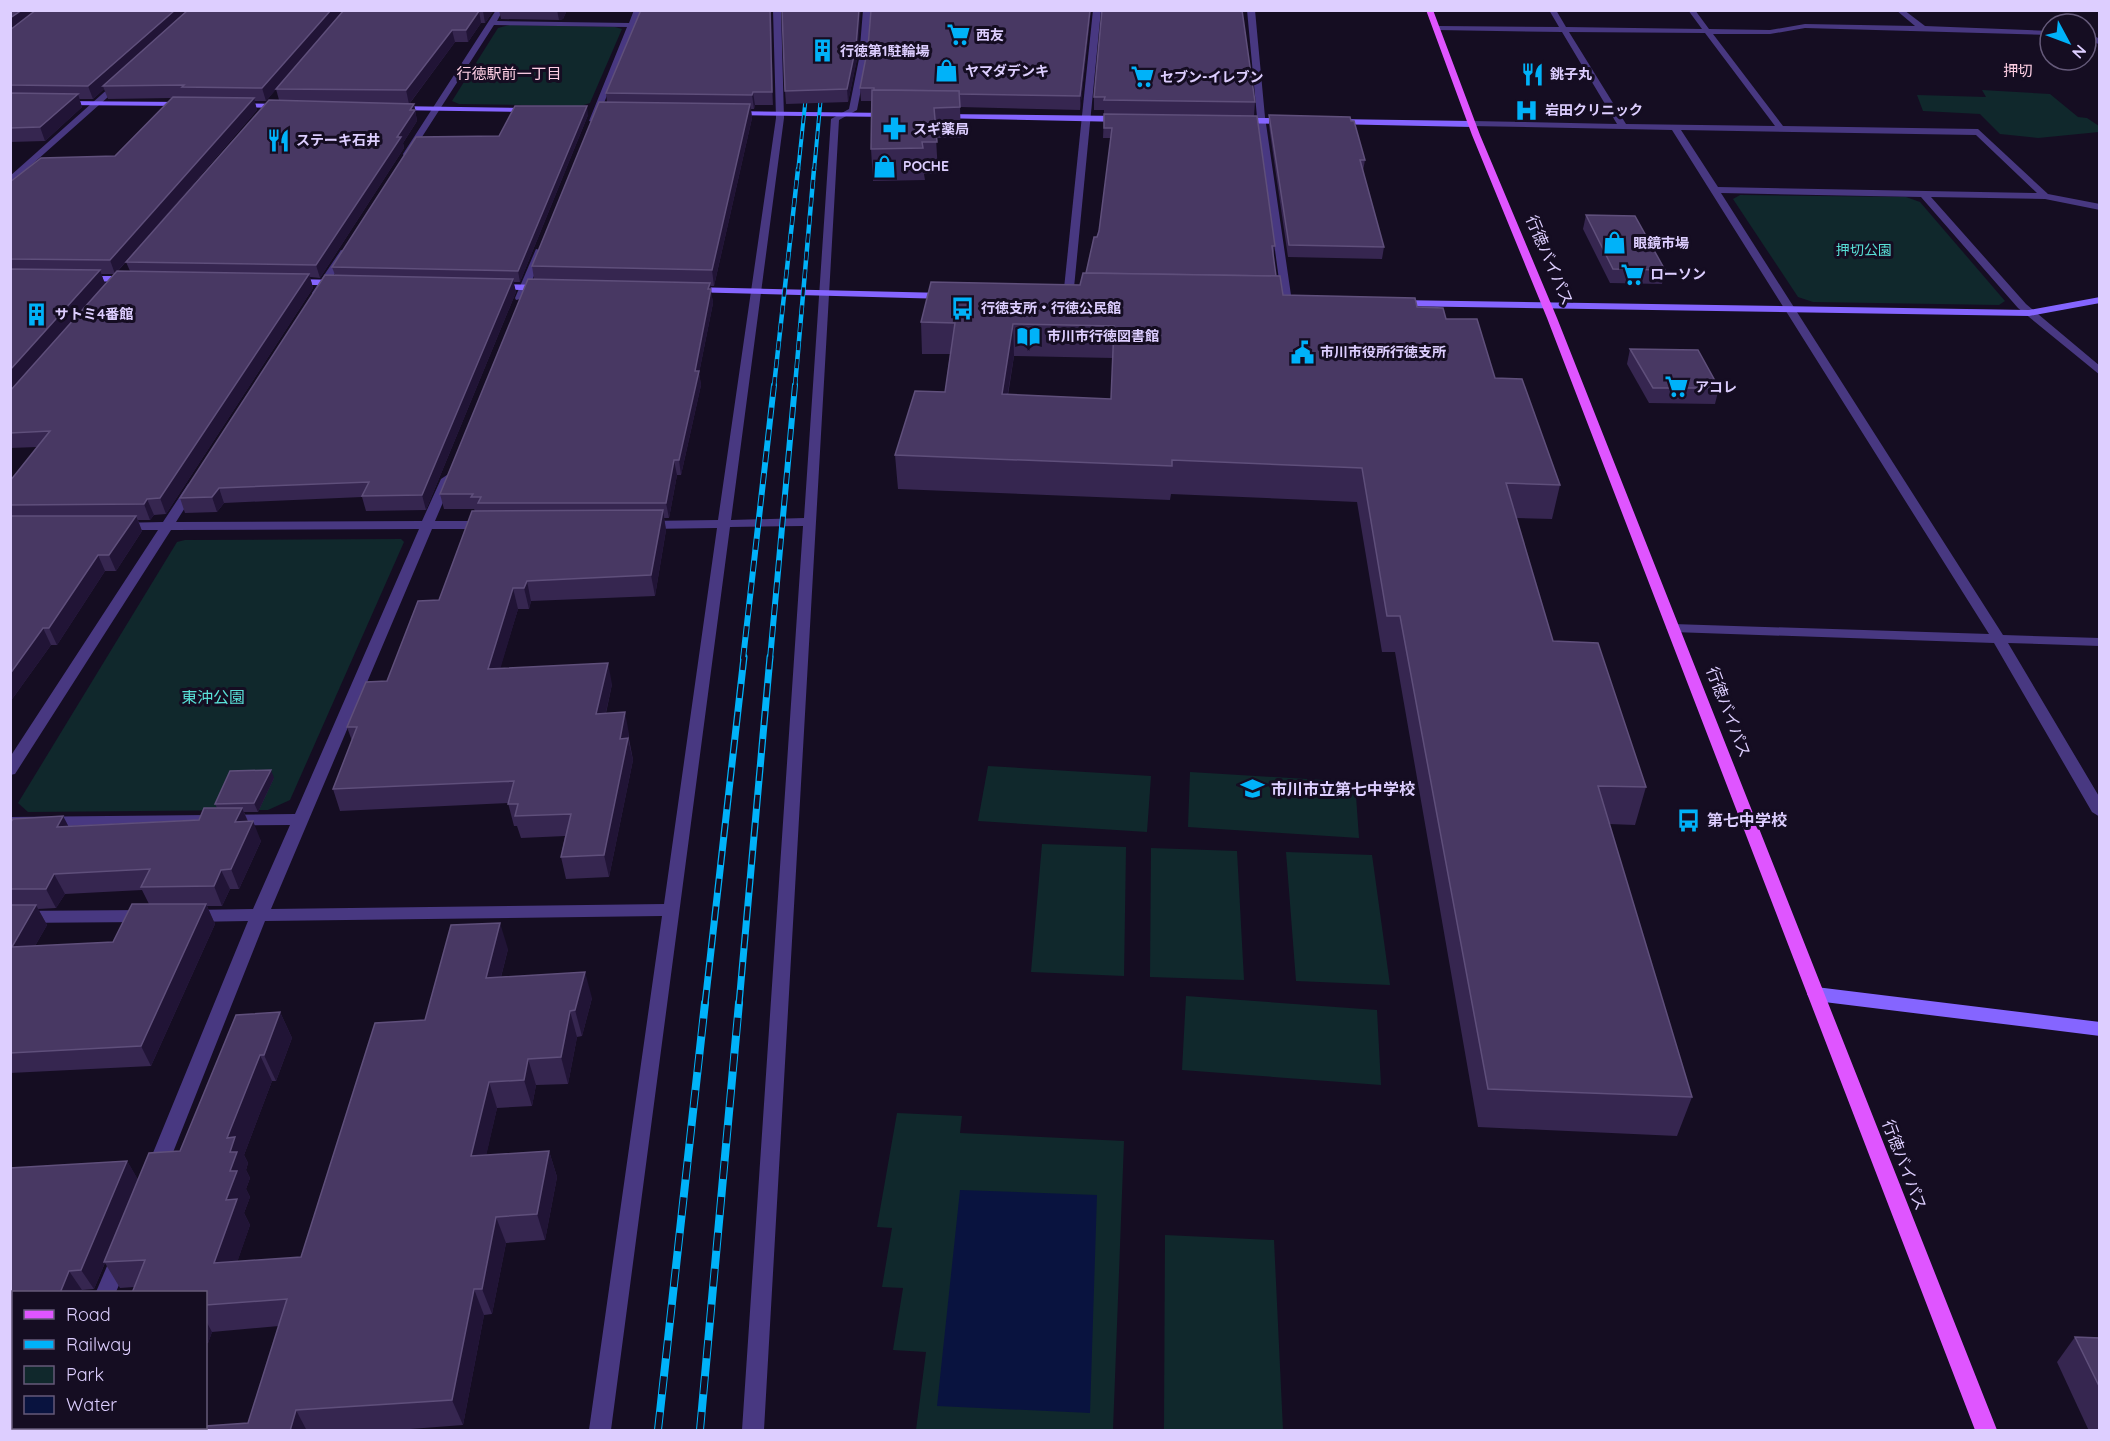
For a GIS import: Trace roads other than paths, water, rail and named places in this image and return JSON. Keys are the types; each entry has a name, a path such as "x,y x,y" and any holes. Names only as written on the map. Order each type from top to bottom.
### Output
{"main road":[{"name":"行徳バイパス","path":"1429,10 1674,628 1986,1431"}],"street":[{"path":"401,163 500,10"},
{"path":"589,131 638,10"},
{"path":"600,1431 726,524 779,114 777,10"},
{"path":"753,1431 835,119 853,110 863,59 867,10"},
{"path":"1057,298 1074,298 1098,10"},
{"path":"1251,10 1261,121 1287,302"},
{"path":"1552,10 1623,126"},
{"path":"1690,10 1781,129"},
{"path":"1899,10 1923,28"},
{"path":"491,23 631,25"},
{"path":"1437,28 1770,32 1805,26 2038,33"},
{"path":"10,181 129,74"},
{"path":"54,102 199,105"},
{"path":"222,105 288,106"},
{"path":"379,108 540,110"},
{"path":"586,111 609,111"},
{"path":"716,112 906,115"},
{"path":"928,116 1134,119"},
{"path":"1227,120 1296,122"},
{"path":"1320,122 1978,132 2045,195"},
{"path":"1675,127 1998,638 2100,812"},
{"path":"1714,190 2045,195 2100,207"},
{"path":"1924,194 2029,313 2100,372"},
{"path":"309,306 351,240"},
{"path":"515,312 544,240"},
{"path":"110,290 123,275"},
{"path":"66,278 123,275 140,279"},
{"path":"277,282 347,284"},
{"path":"489,286 560,288"},
{"path":"676,290 952,296"},
{"path":"1379,303 2029,313 2100,300"},
{"path":"150,1184 259,916 429,525 454,461"},
{"path":"10,770 203,471"},
{"path":"638,525 810,522"},
{"path":"111,526 495,525"},
{"path":"1674,628 2100,642"},
{"path":"10,822 301,819"},
{"path":"10,916 259,916 672,910"},
{"path":"1816,994 2100,1029"},
{"path":"107,1291 124,1249"}],"water":[{"path":"960,1190 1097,1195 1090,1413 937,1406"}],"railway":[{"path":"814,171 822,85"},
{"path":"798,171 807,86"},
{"path":"774,386 798,169"},
{"path":"795,386 814,169"},
{"path":"743,659 774,385"},
{"path":"770,659 795,385"},
{"path":"705,1004 744,657"},
{"path":"739,1004 770,657"},
{"path":"658,1430 705,1003"},
{"path":"700,1430 739,1003"}],"place":[{"name":"西友","path":"958,35"},
{"name":"行徳第1駐輪場","path":"822,51"},
{"name":"ヤマダデンキ","path":"947,71"},
{"name":"銚子丸","path":"1532,74"},
{"name":"セブン-イレブン","path":"1142,77"},
{"name":"岩田クリニック","path":"1527,110"},
{"name":"スギ薬局","path":"895,129"},
{"name":"ステーキ石井","path":"278,140"},
{"name":"POCHE","path":"885,166"},
{"name":"眼鏡市場","path":"1615,243"},
{"name":"ローソン","path":"1632,274"},
{"name":"行徳支所・行徳公民館","path":"963,308"},
{"name":"サトミ4番館","path":"37,314"},
{"name":"市川市行徳図書館","path":"1029,336"},
{"name":"市川市役所行徳支所","path":"1302,352"},
{"name":"アコレ","path":"1677,387"},
{"name":"市川市立第七中学校","path":"1253,789"},
{"name":"第七中学校","path":"1689,820"}],"district":[{"name":"押切","path":"2018,70"},
{"name":"行徳駅前一丁目","path":"509,73"}],"park label":[{"name":"押切公園","path":"1864,250"},
{"name":"東沖公園","path":"213,697"}]}
